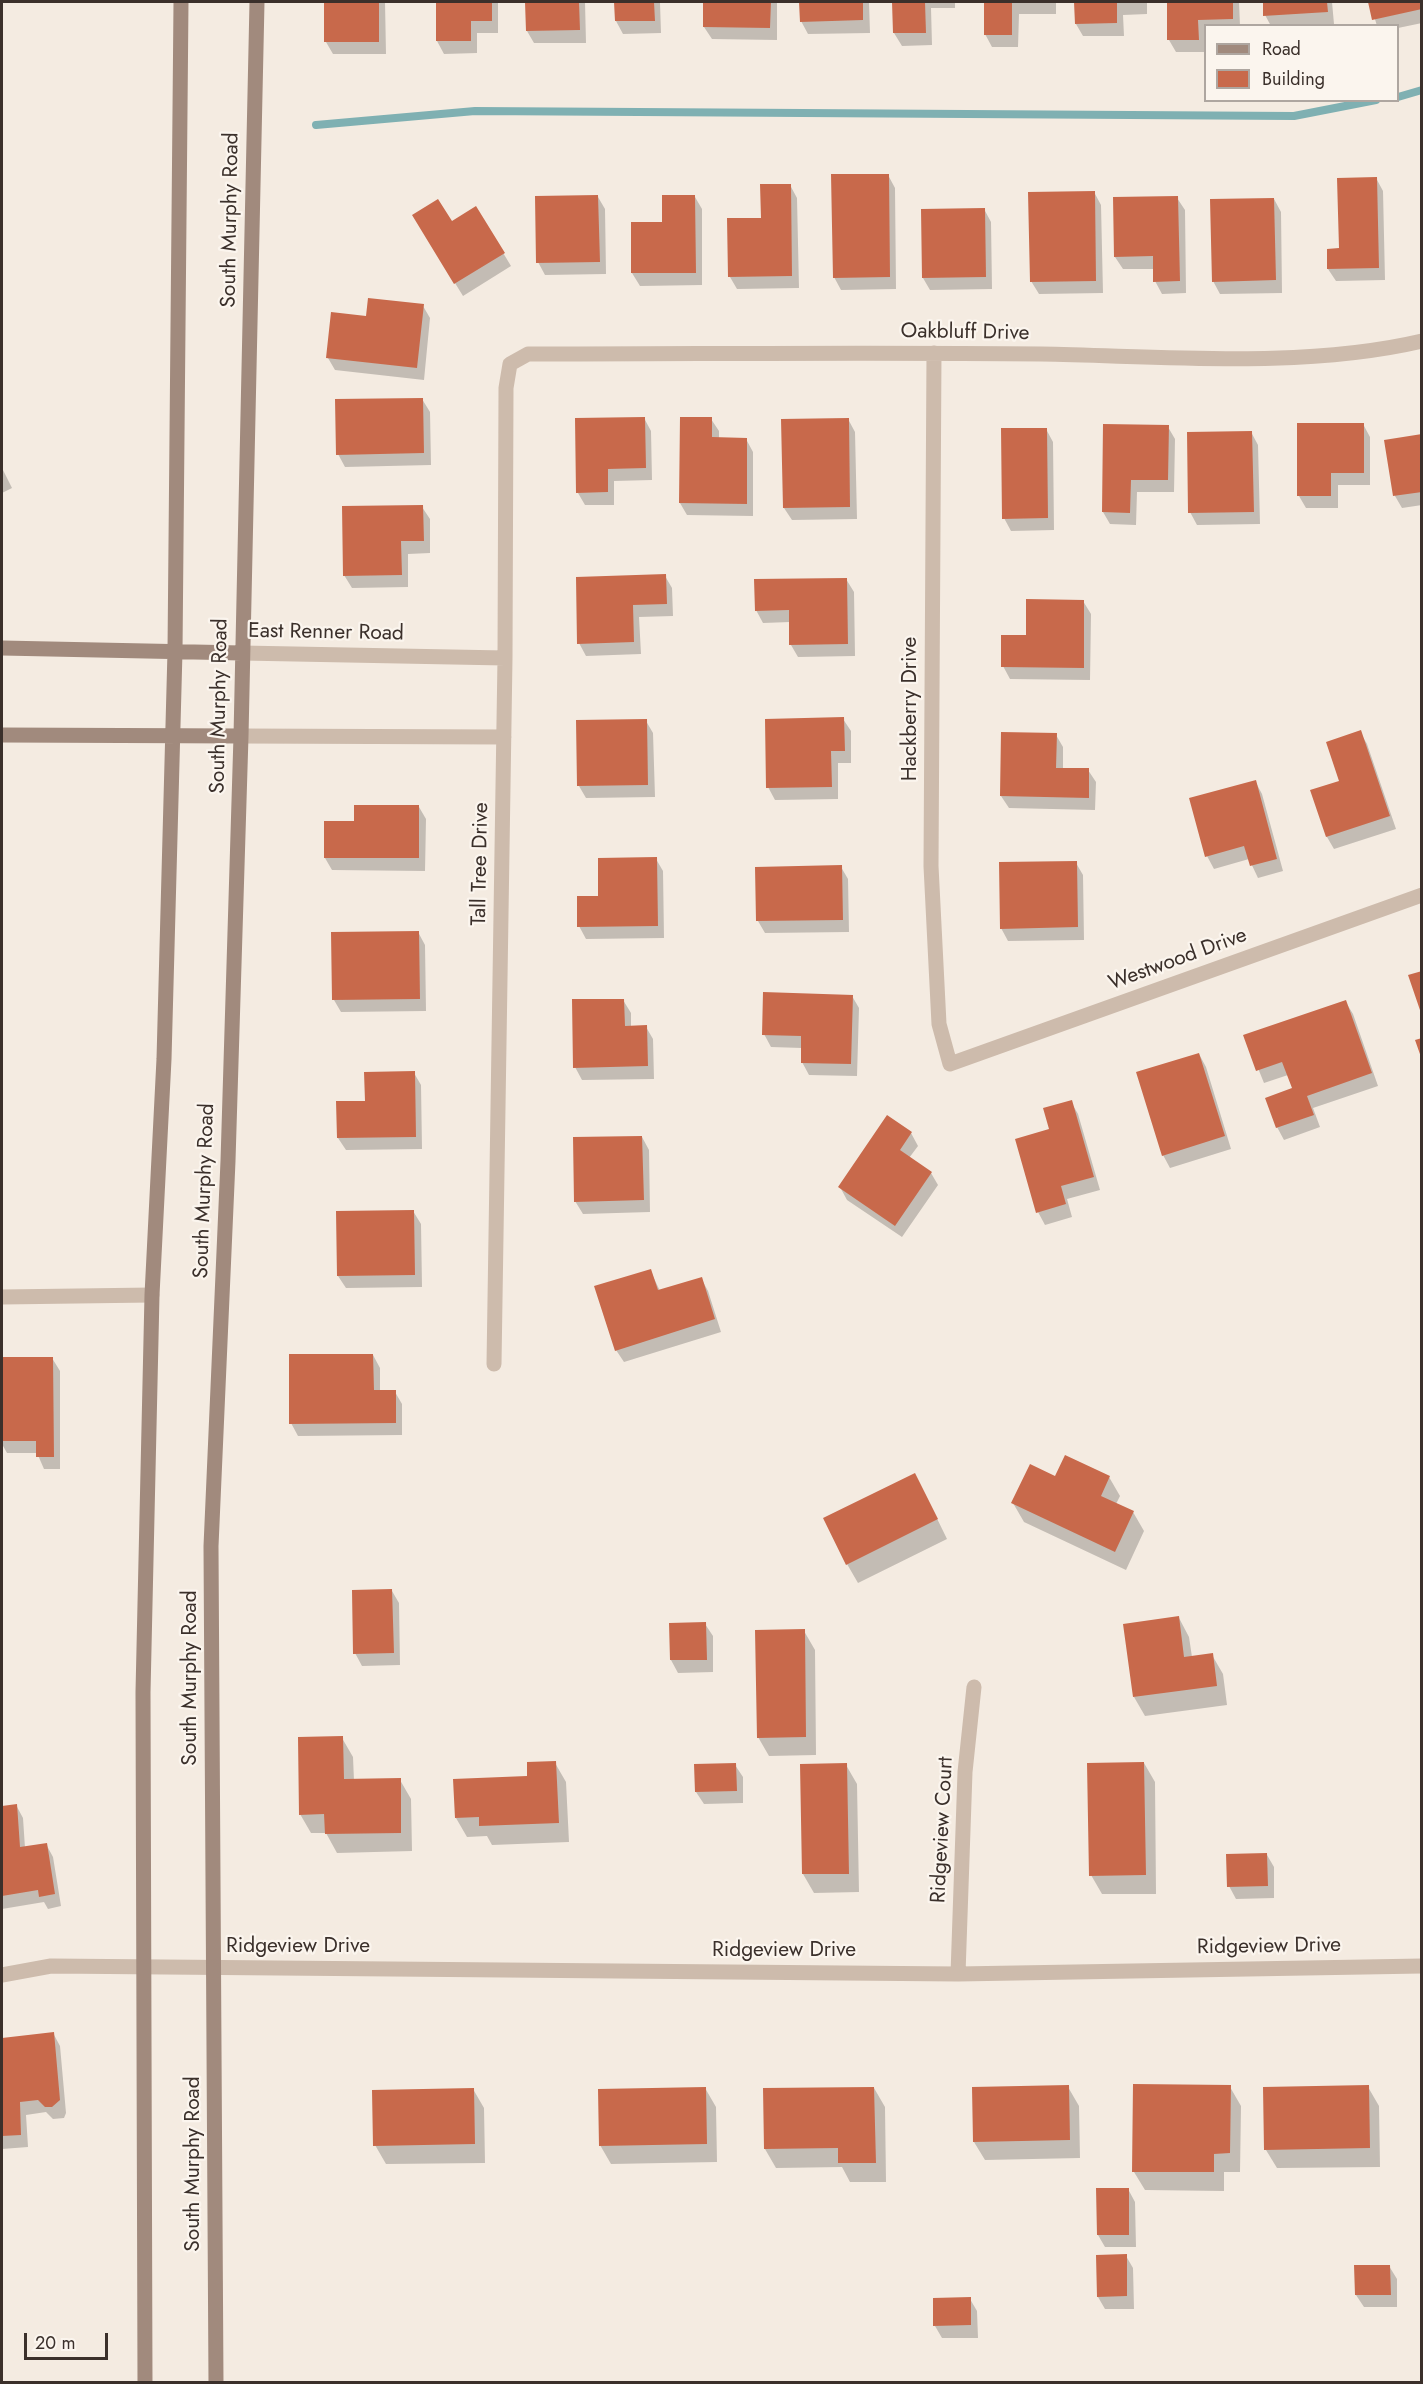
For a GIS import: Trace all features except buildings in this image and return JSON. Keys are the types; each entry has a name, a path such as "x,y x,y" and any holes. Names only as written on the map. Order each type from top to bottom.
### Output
{"main road":[{"path":"144,2382 146,1967 143,1692 152,1295 164,1059 175,651 181,2"},
{"name":"South Murphy Road","path":"216,2382 211,1546 228,1149 241,736 257,2"},
{"name":"East Renner Road","path":"2,648 242,653"},
{"path":"2,735 241,736"}],"street":[{"name":"Oakbluff Drive","path":"510,364 528,354 934,353 1263,357 1332,354 1422,340"},
{"name":"Hackberry Drive","path":"934,353 931,866 939,1024 950,1064"},
{"name":"Tall Tree Drive","path":"494,1364 505,658 506,388 510,364"},
{"name":"East Renner Road","path":"242,653 505,658"},
{"path":"241,736 504,737"},
{"name":"Westwood Drive","path":"950,1064 1422,895"},
{"path":"2,1297 152,1295"},
{"name":"Ridgeview Court","path":"958,1974 965,1772 974,1688"},
{"name":"Ridgeview Drive","path":"2,1975 51,1966 958,1974 1422,1966"}],"waterway":[{"path":"1399,97 1422,90"},
{"path":"316,125 475,111 1294,116 1366,102"}]}
